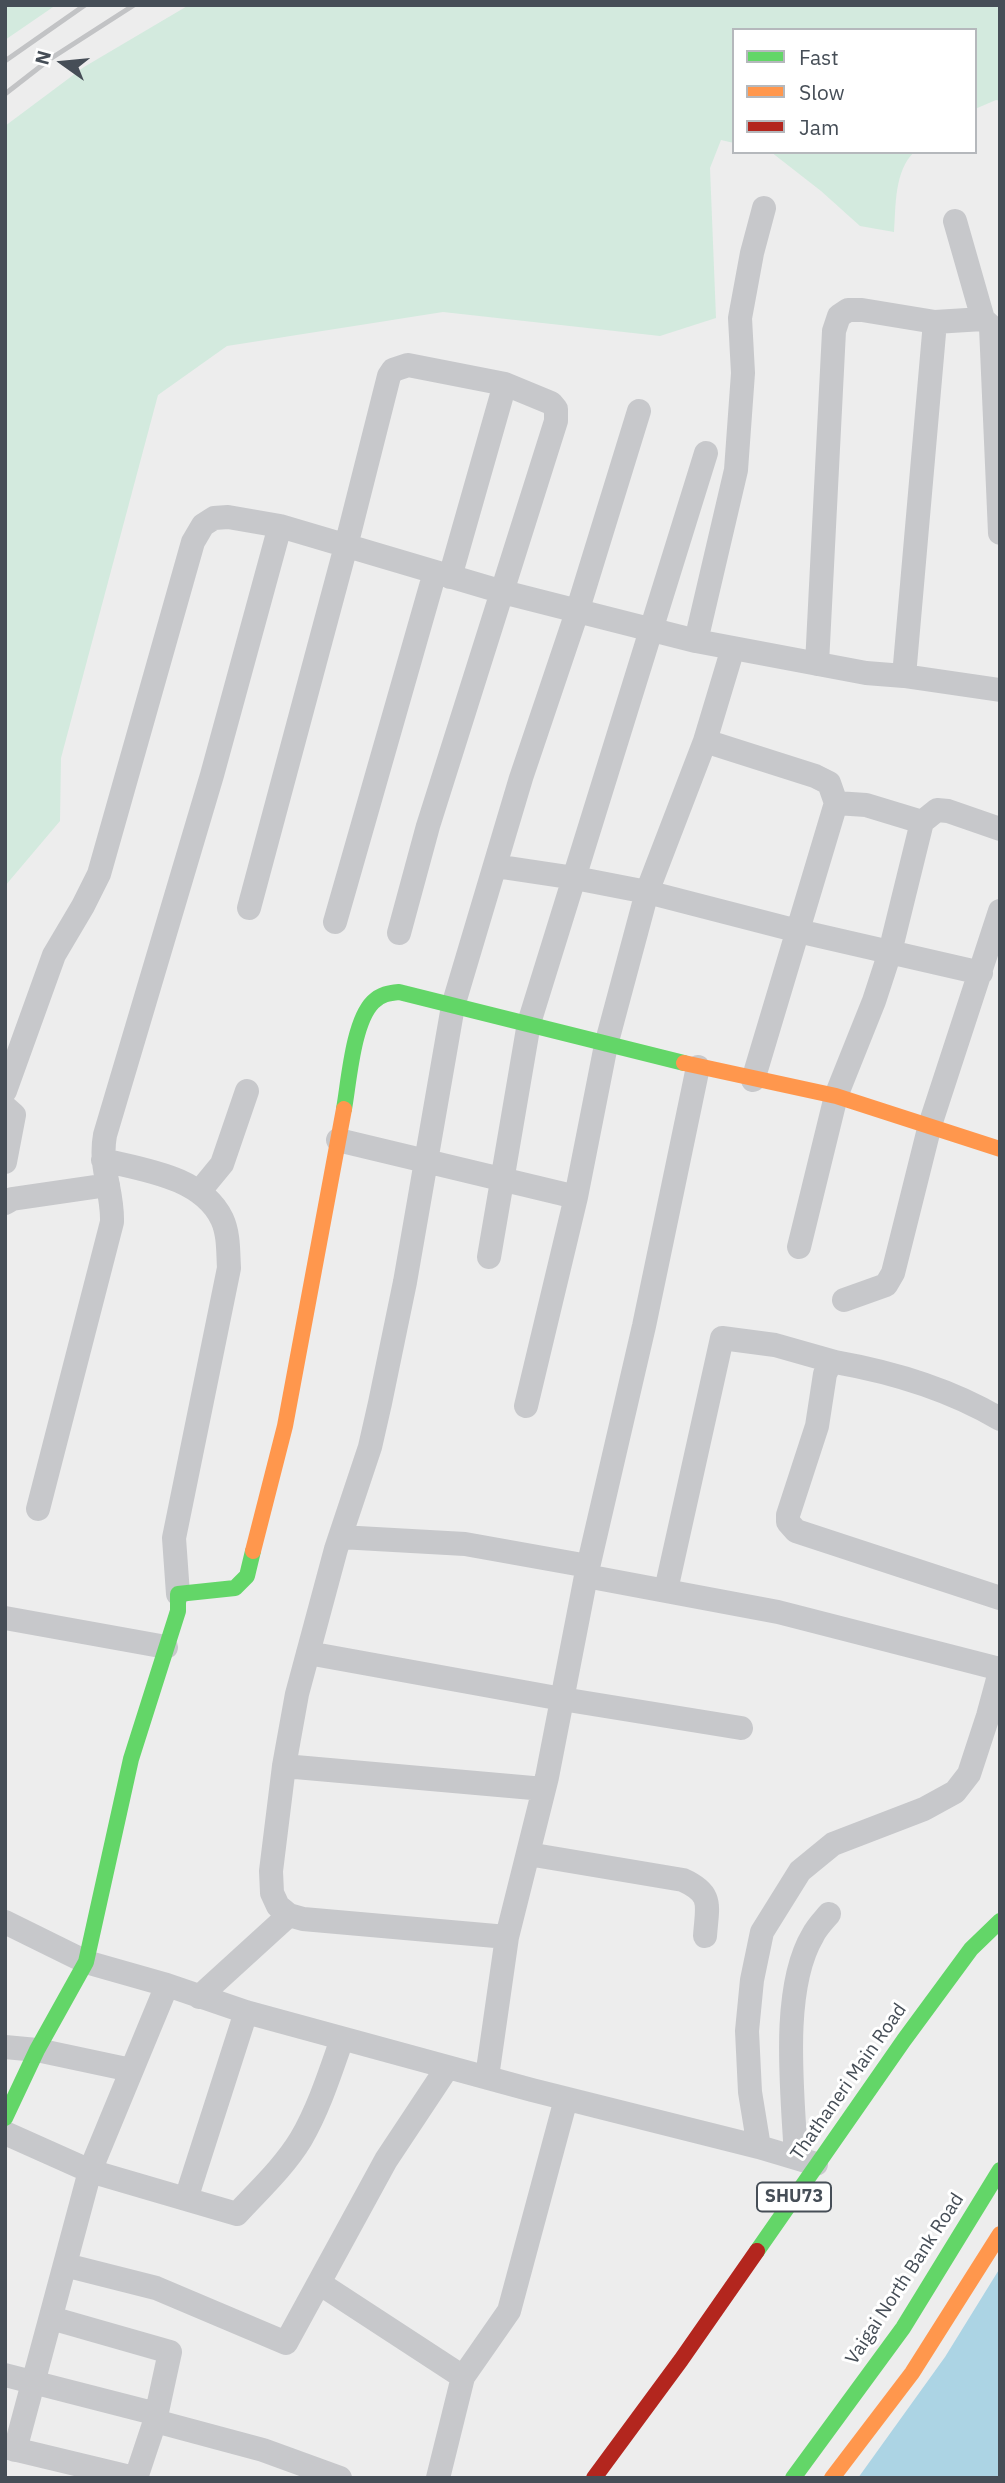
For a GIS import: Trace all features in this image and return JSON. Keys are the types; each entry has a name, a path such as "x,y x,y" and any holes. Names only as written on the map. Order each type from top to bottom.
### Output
{"street":[{"path":"696,641 736,470 743,373 740,318 749,263 764,208"},
{"path":"954,221 991,327 999,521"},
{"path":"817,664 834,331 839,316 848,310 862,310 935,322 991,327"},
{"path":"904,676 935,322"},
{"path":"249,908 389,376 393,370 408,365 505,384 542,398 556,409 556,421 428,826 399,933"},
{"path":"335,922 505,384"},
{"path":"507,1937 303,1919 289,1915 278,1906 272,1893 271,1871 296,1694 340,1537 370,1447 405,1282 453,1006 639,411"},
{"path":"489,1257 529,1023 706,453"},
{"path":"5,1091 54,955 99,874 193,542 203,525 214,518 228,517 280,526 503,592 696,641 866,673 1000,690"},
{"path":"38,1509 112,1222 113,1204 103,1160 106,1135 212,775 280,526"},
{"path":"526,1406 576,1197 606,1045 647,892 705,741 733,648"},
{"path":"705,741 822,779 829,783 836,803 753,1080"},
{"path":"836,803 866,805 922,822"},
{"path":"799,1247 836,1096 874,1001 890,951 922,822 937,810 948,811 1000,829"},
{"path":"495,866 647,892 797,931 981,973"},
{"path":"844,1300 886,1286 893,1273 930,1125 1000,911"},
{"path":"178,1594 235,1588 247,1576 285,1426 357,1038 365,1014 375,999 385,992 399,992 698,1067 836,1096 1000,1149"},
{"path":"487,2077 507,1937 544,1789 587,1571 644,1326 698,1067"},
{"path":"199,1192 222,1164 247,1090"},
{"path":"5,1107 14,1115 5,1162"},
{"path":"338,1140 576,1197"},
{"path":"5,2118 37,2050 86,1962 131,1759 178,1611 174,1538 229,1268 228,1240 223,1220 209,1199 159,1174 103,1160"},
{"path":"5,1203 12,1199 108,1185"},
{"path":"666,1590 722,1338 775,1345 933,1388 1000,1419"},
{"path":"835,1362 825,1374 817,1426 788,1515 791,1527 796,1531 1000,1598"},
{"path":"340,1537 465,1544 666,1590 778,1612 1000,1670 968,1774 955,1792 924,1809 833,1844 800,1871 762,1932 752,1980 747,2031 750,2092 759,2147"},
{"path":"5,1618 166,1647"},
{"path":"307,1653 741,1728"},
{"path":"284,1766 544,1789"},
{"path":"528,1854 683,1880 697,1886 704,1893 708,1904 705,1936"},
{"path":"5,1922 86,1962 246,2012 447,2068 806,2161 792,2082 795,1989 803,1956 813,1934 830,1914"},
{"path":"199,1997 289,1915"},
{"name":"Thathaneri Main Road","path":"594,2478 681,2360 806,2161 971,1949 1000,1921"},
{"path":"51,2318 170,2352 156,2417 135,2478 10,2449 34,2381 90,2171 166,1985"},
{"path":"186,2199 246,2012"},
{"path":"5,2133 90,2171 237,2214 284,2163 300,2140 325,2088 342,2039"},
{"path":"5,2047 37,2050 131,2070"},
{"path":"65,2265 156,2288 286,2343 386,2160 447,2068"},
{"path":"438,2478 463,2377 509,2311 566,2099"},
{"name":"Vaigai North Bank Road","path":"793,2478 903,2328 1000,2170"},
{"path":"832,2478 912,2373 1000,2234"},
{"path":"318,2283 463,2377"},
{"path":"5,2375 156,2417 263,2450 340,2478"}],"green space":[{"path":"5,5 56,5 5,40"},
{"path":"189,5 1000,5 1000,101 996,100 977,108 977,28 732,28 732,143 721,140 710,168 716,318 660,336 443,312 227,346 158,395 61,758 60,821 5,886 5,126 84,67"},
{"path":"774,154 912,154 899,179 894,232 860,226"}],"water":[{"path":"1000,2268 1000,2478 858,2478 945,2357"}],"railway":[{"path":"5,61 85,5"},
{"path":"5,94 50,59 134,5"}],"traffic: fast":[{"path":"344,1109 356,1037 366,1011 382,996 399,992 684,1063"},
{"path":"5,2118 37,2050 86,1962 131,1759 178,1611 178,1594 235,1588 247,1576 253,1551"},
{"path":"757,2251 971,1949 1000,1921"},
{"path":"793,2478 903,2328 1000,2170"}],"traffic: slow":[{"path":"684,1063 836,1096 1000,1149"},
{"path":"253,1551 285,1426 344,1109"},
{"path":"832,2478 912,2373 1000,2234"}],"traffic: jam":[{"path":"594,2478 757,2251"}]}
